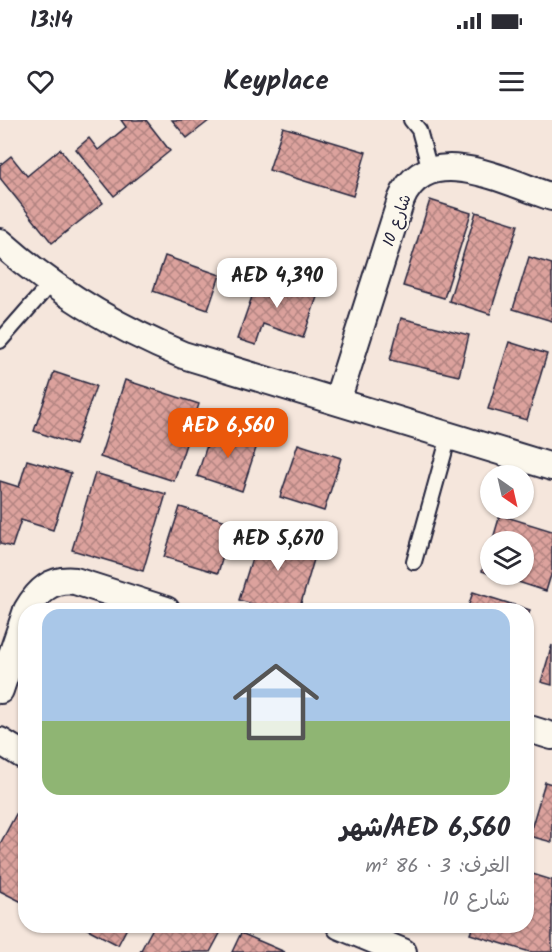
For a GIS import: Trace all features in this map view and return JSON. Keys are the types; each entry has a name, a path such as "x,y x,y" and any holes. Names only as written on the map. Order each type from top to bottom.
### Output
{"street":[{"path":"430,170 442,166 459,167 552,197"},
{"name":"شارع 10","path":"337,401 401,200 412,182 430,170"},
{"path":"0,242 50,284 110,322 165,348 552,467"},
{"path":"33,603 43,589 63,579 143,603"},
{"path":"0,690 18,636"},
{"path":"534,730 552,736"},
{"path":"0,741 18,752"},
{"path":"357,933 403,952"}],"lane":[{"path":"411,120 419,130 430,170"},
{"path":"0,340 50,284"},
{"path":"414,562 449,436"}],"building":[{"path":"121,120 146,120 170,151 114,196 76,149 89,138 98,150 126,127"},
{"path":"172,120 210,120 187,138"},
{"path":"283,127 366,152 353,196 269,170"},
{"path":"60,149 103,203 52,243 0,178 0,165 11,156 27,176"},
{"path":"430,200 471,213 444,298 403,286"},
{"path":"476,212 518,225 490,314 449,301"},
{"path":"165,256 220,275 208,310 153,291"},
{"path":"529,257 552,264 552,321 513,309"},
{"path":"260,274 318,294 303,338 263,324 256,345 237,339"},
{"path":"401,318 469,335 459,376 390,360"},
{"path":"509,342 547,354 527,420 488,409"},
{"path":"54,372 96,386 75,445 34,431"},
{"path":"125,380 199,404 174,481 100,457"},
{"path":"213,427 258,442 242,491 197,476"},
{"path":"298,444 341,458 324,511 280,497"},
{"path":"27,460 71,473 53,530 21,520 12,547 0,544 0,481 19,487"},
{"path":"95,473 166,494 143,571 72,550"},
{"path":"180,507 233,523 218,573 164,557"},
{"path":"499,519 513,519 552,531 552,572 546,591 527,585 534,585 534,531 495,531"},
{"path":"261,529 318,546 301,603 249,603 239,600"},
{"path":"473,592 508,603 469,603"},
{"path":"552,645 552,685 541,682"},
{"path":"545,782 552,784 552,842 534,837 534,819"},
{"path":"18,810 18,900 0,891 0,844"},
{"path":"534,874 552,880 552,952 530,952 470,934 534,933"},
{"path":"95,933 124,933 118,945"},
{"path":"150,933 220,933 210,952 140,952"},
{"path":"241,933 285,952 232,952"}]}
